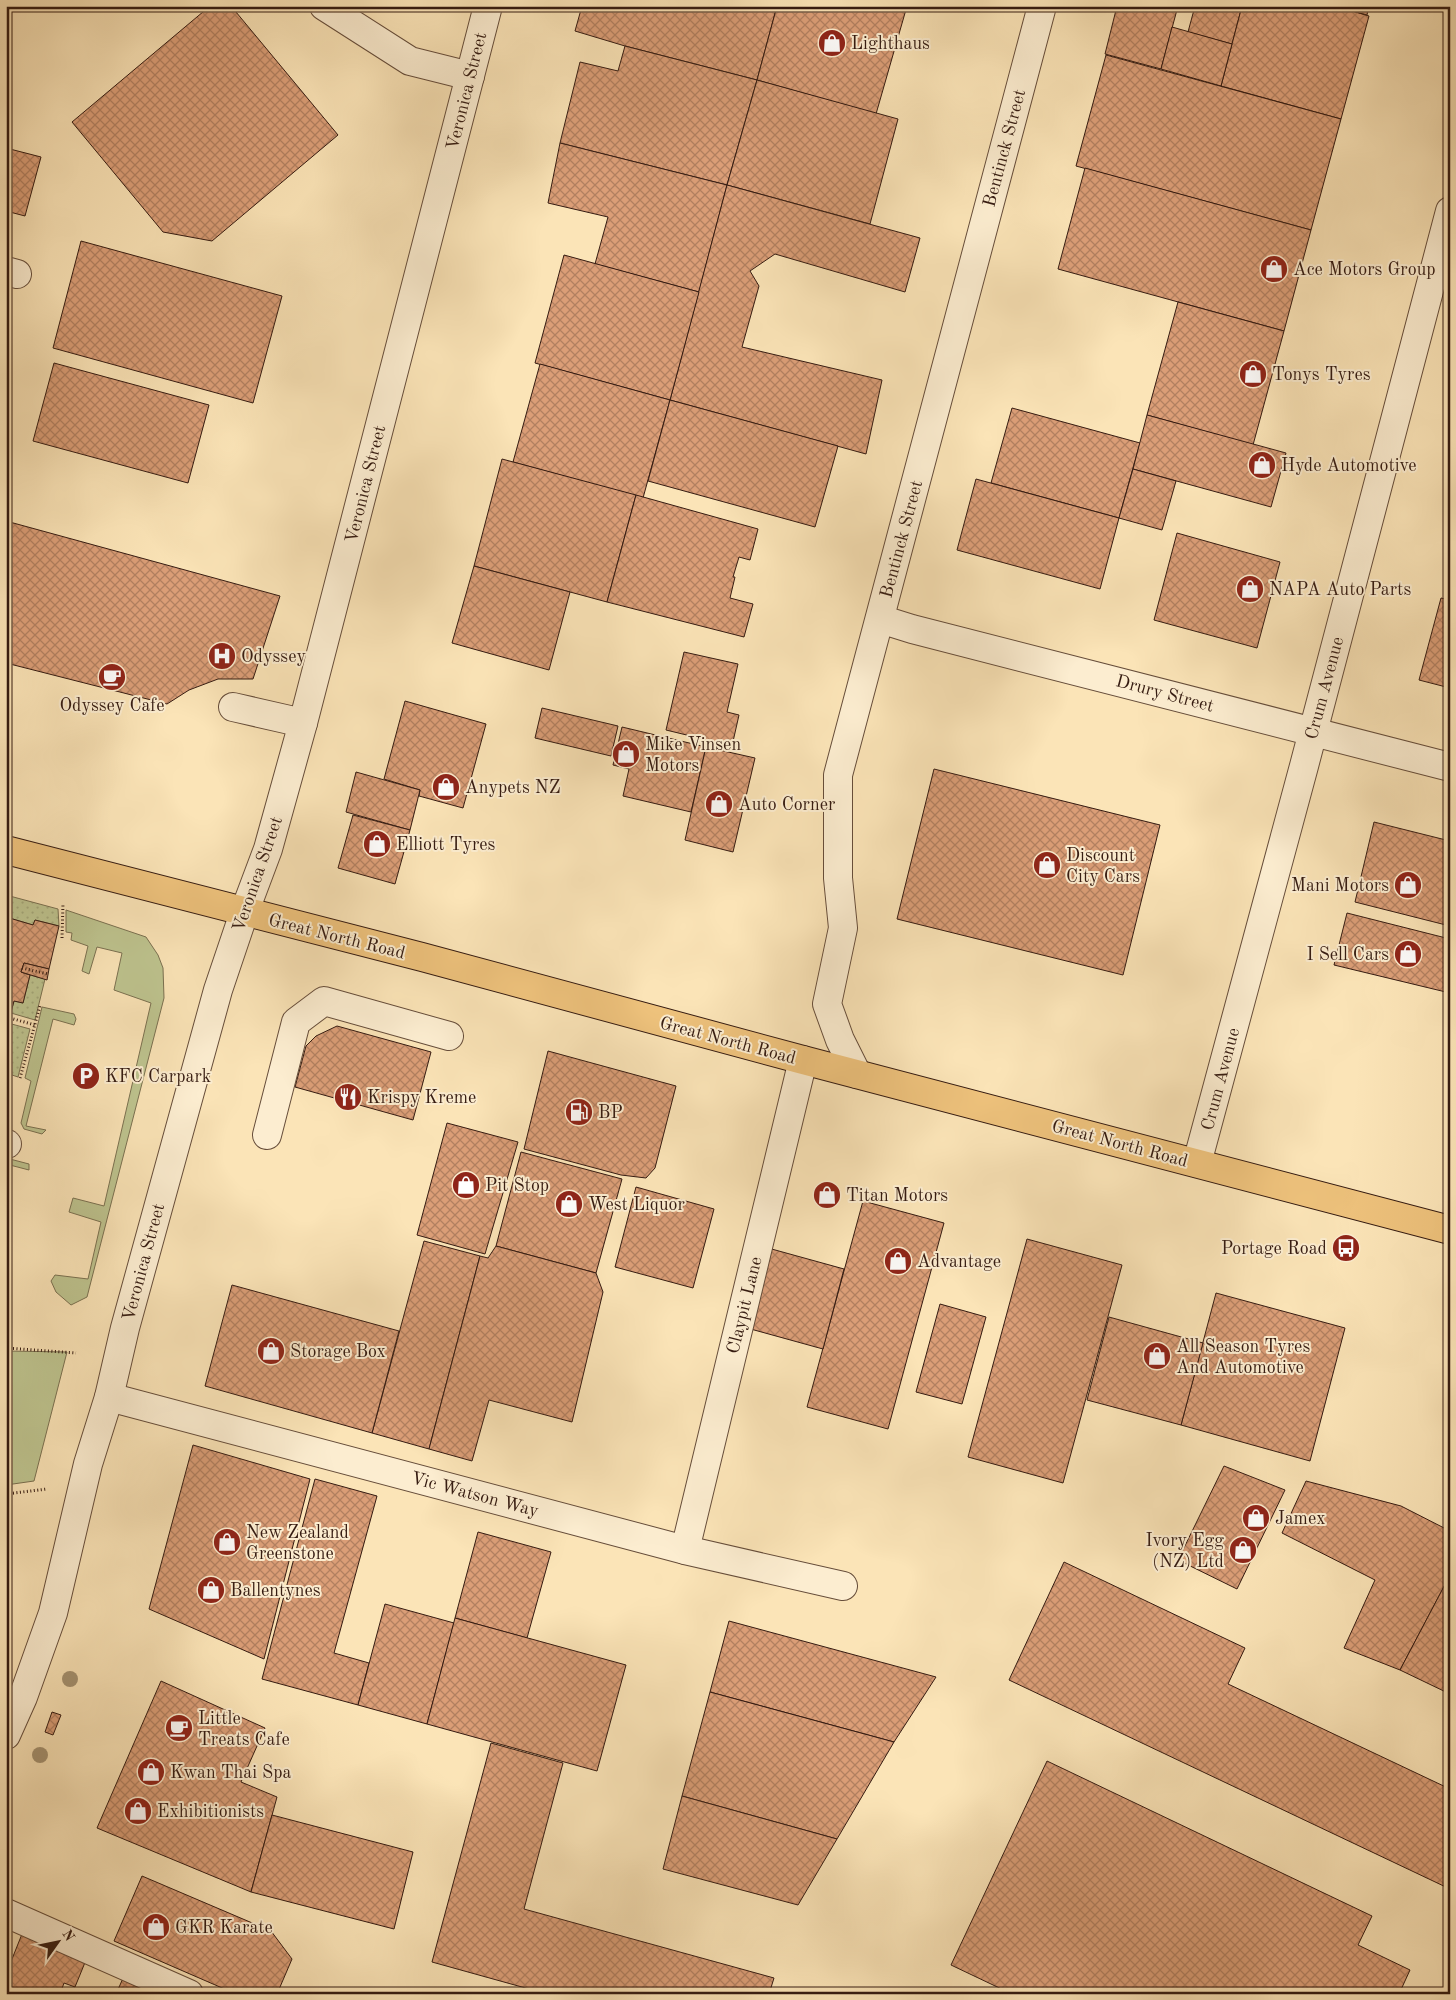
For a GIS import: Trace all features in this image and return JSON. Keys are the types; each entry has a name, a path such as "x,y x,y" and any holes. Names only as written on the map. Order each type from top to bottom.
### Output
{"main road":[{"name":"Great North Road","path":"6,850 244,913 422,957 803,1060 1450,1230"}],"street":[{"path":"324,6 410,60 470,76"},
{"name":"Veronica Street","path":"6,1735 23,1697 53,1613 88,1464 109,1397 125,1328 218,990 268,849 304,723 488,6"},
{"name":"Bentinck Street","path":"857,1074 840,1040 827,1004 843,928 838,878 838,775 1042,6"},
{"name":"Crum Avenue","path":"1197,1163 1450,211"},
{"name":"Drury Street","path":"880,619 1450,767"},
{"path":"233,707 304,723"},
{"path":"267,1135 296,1022 324,1001 449,1036"},
{"name":"Claypit Lane","path":"686,1550 803,1060"},
{"name":"Vic Watson Way","path":"109,1397 686,1550 843,1586"},
{"path":"6,1913 189,1994"}],"path":[{"path":"62,938 63,903"},
{"path":"22,968 48,974"},
{"path":"20,1078 40,1006"},
{"path":"10,1018 35,1024"},
{"path":"6,1348 76,1353"},
{"path":"6,1494 56,1488"}],"green space":[{"path":"6,895 58,909 59,926 35,920 33,925 6,917"},
{"path":"66,910 146,937 158,955 163,968 164,998 87,1297 71,1305 56,1292 51,1281 55,1275 88,1279 101,1222 69,1212 73,1198 104,1206 151,1003 114,990 122,953 97,947 89,974 82,971 88,946 71,940 72,933 66,932"},
{"path":"30,975 45,979 35,1020 11,1013 14,1001 23,1003"},
{"path":"42,1007 74,1014 76,1019 74,1025 53,1019 26,1126 46,1130 42,1134 24,1129 21,1123 31,1081 25,1078"},
{"path":"8,1023 30,1029 18,1077 6,1073 6,1030"},
{"path":"6,1158 29,1164 29,1170 6,1164"},
{"path":"6,1351 67,1352 34,1481 6,1485"}],"building":[{"path":"210,6 231,6 338,135 212,241 163,232 72,122"},
{"path":"582,6 777,6 757,80 575,31"},
{"name":"Lighthaus","path":"777,6 907,6 876,114 757,80"},
{"path":"1117,6 1178,6 1161,69 1105,54"},
{"path":"1195,6 1242,6 1232,44 1188,32"},
{"path":"1242,6 1335,6 1369,16 1341,119 1221,86"},
{"path":"1335,6 1369,6 1367,15"},
{"path":"1172,27 1232,44 1221,86 1161,69"},
{"path":"625,46 757,80 727,185 560,143 580,62 618,71"},
{"path":"1106,55 1341,119 1311,230 1076,166"},
{"path":"757,80 898,119 870,224 727,185"},
{"path":"560,143 727,185 699,292 595,264 608,217 548,203"},
{"path":"6,148 41,157 25,216 6,211"},
{"path":"1085,168 1311,230 1284,331 1058,269"},
{"path":"727,185 920,238 905,292 775,254 750,271 759,286 742,347 882,380 866,454 670,400"},
{"path":"81,241 282,296 253,403 53,348"},
{"path":"564,255 699,292 670,400 535,363"},
{"path":"1178,302 1284,331 1253,445 1147,415"},
{"path":"54,363 209,405 188,483 33,441"},
{"path":"540,364 670,400 643,498 513,462"},
{"path":"670,400 838,446 815,527 648,481"},
{"path":"1012,408 1140,443 1119,518 991,483"},
{"path":"1147,415 1286,453 1271,507 1133,469"},
{"path":"502,459 636,495 607,602 474,566"},
{"path":"1133,469 1176,481 1162,530 1119,518"},
{"path":"976,479 1119,518 1100,589 957,550"},
{"path":"636,495 758,529 750,560 739,557 733,577 735,577 730,598 753,604 744,637 607,602"},
{"path":"6,521 280,596 253,679 218,679 189,690 167,704 6,663"},
{"path":"1177,533 1280,562 1257,648 1154,620"},
{"path":"474,566 570,592 549,670 452,643"},
{"path":"1441,598 1450,600 1450,688 1419,680"},
{"path":"684,652 738,664 727,712 739,715 732,746 666,730"},
{"path":"405,701 486,724 463,808 419,796 420,790 384,779"},
{"path":"542,708 618,726 611,756 535,738"},
{"path":"622,727 706,747 691,812 623,796 629,769 613,765"},
{"path":"706,747 755,758 733,852 685,840"},
{"path":"934,769 1160,825 1123,975 897,919"},
{"path":"356,772 420,790 410,830 346,812"},
{"path":"353,815 410,830 395,884 338,868"},
{"path":"1374,822 1450,841 1450,926 1355,902"},
{"path":"1347,913 1450,939 1450,993 1334,965"},
{"path":"6,917 33,925 35,920 59,926 49,969 24,963 21,972 30,975 23,1003 14,1001 6,1030"},
{"path":"24,963 49,969 47,980 21,972"},
{"path":"337,1026 431,1052 413,1120 295,1087 306,1046 316,1036"},
{"path":"548,1051 676,1086 655,1168 646,1178 621,1175 524,1149"},
{"path":"447,1123 518,1142 485,1254 417,1235"},
{"path":"521,1152 622,1179 596,1273 496,1246"},
{"path":"636,1187 714,1209 693,1288 615,1267"},
{"path":"863,1201 944,1223 888,1429 807,1407"},
{"path":"1027,1239 1122,1265 1063,1483 968,1457"},
{"path":"424,1241 480,1256 429,1449 372,1433"},
{"path":"496,1246 596,1273 603,1292 572,1422 489,1400 472,1461 429,1449 480,1256 488,1258"},
{"path":"768,1248 844,1269 823,1349 747,1328"},
{"path":"232,1285 399,1331 372,1433 205,1386"},
{"path":"1216,1293 1345,1328 1310,1461 1181,1425"},
{"path":"940,1304 986,1317 962,1404 916,1392"},
{"path":"1109,1317 1203,1343 1181,1425 1087,1400"},
{"path":"193,1445 310,1479 264,1659 149,1609"},
{"path":"1224,1466 1285,1490 1237,1589 1178,1560"},
{"path":"315,1479 377,1496 334,1653 369,1663 358,1705 262,1679"},
{"path":"1306,1481 1401,1506 1450,1531 1450,1575 1400,1670 1344,1648 1375,1580 1282,1533"},
{"path":"478,1532 551,1552 527,1638 455,1618"},
{"path":"1064,1562 1245,1648 1228,1684 1450,1789 1450,1889 1009,1680"},
{"path":"1450,1575 1450,1694 1400,1670"},
{"path":"385,1604 454,1623 427,1724 358,1705"},
{"path":"455,1618 626,1665 597,1771 427,1724"},
{"path":"729,1621 936,1677 894,1742 710,1692"},
{"path":"161,1681 265,1728 241,1782 277,1797 251,1892 97,1828"},
{"path":"710,1692 894,1742 837,1839 682,1796"},
{"path":"52,1712 61,1715 53,1735 45,1732"},
{"path":"491,1743 563,1763 524,1909 774,1978 769,1994 547,1994 432,1962"},
{"path":"1047,1761 1372,1916 1358,1945 1410,1970 1399,1994 1012,1994 951,1965"},
{"path":"682,1796 837,1839 798,1905 663,1869"},
{"path":"272,1815 413,1852 394,1929 251,1892"},
{"path":"142,1876 271,1931 292,1959 277,1994 236,1994 114,1941"},
{"path":"22,1934 86,1960 75,1987 64,1983 60,1994 22,1994 6,1988 6,1974"},
{"path":"124,1976 162,1994 116,1994"}],"place":[{"name":"Lighthaus","path":"832,43"},
{"name":"Ace Motors Group","path":"1274,269"},
{"name":"Tonys Tyres","path":"1253,374"},
{"name":"Hyde Automotive","path":"1262,465"},
{"name":"NAPA Auto Parts","path":"1250,589"},
{"name":"Odyssey","path":"222,656"},
{"name":"Odyssey Cafe","path":"112,677"},
{"name":"Mike Vinsen Motors","path":"626,754"},
{"name":"Anypets NZ","path":"446,787"},
{"name":"Auto Corner","path":"719,804"},
{"name":"Elliott Tyres","path":"377,844"},
{"name":"Discount City Cars","path":"1047,865"},
{"name":"Mani Motors","path":"1408,885"},
{"name":"I Sell Cars","path":"1408,954"},
{"name":"KFC Carpark","path":"86,1076"},
{"name":"Krispy Kreme","path":"348,1097"},
{"name":"BP","path":"579,1112"},
{"name":"Pit Stop","path":"466,1185"},
{"name":"Titan Motors","path":"827,1195"},
{"name":"West Liquor","path":"569,1204"},
{"name":"Portage Road","path":"1346,1248"},
{"name":"Advantage","path":"898,1261"},
{"name":"Storage Box","path":"271,1351"},
{"name":"All Season Tyres And Automotive","path":"1157,1356"},
{"name":"Jamex","path":"1256,1518"},
{"name":"New Zealand Greenstone","path":"227,1542"},
{"name":"Ivory Egg (NZ) Ltd","path":"1243,1550"},
{"name":"Ballentynes","path":"211,1590"},
{"name":"Little Treats Cafe","path":"179,1728"},
{"name":"Kwan Thai Spa","path":"151,1772"},
{"name":"Exhibitionists","path":"138,1811"},
{"name":"GKR Karate","path":"156,1927"}]}
